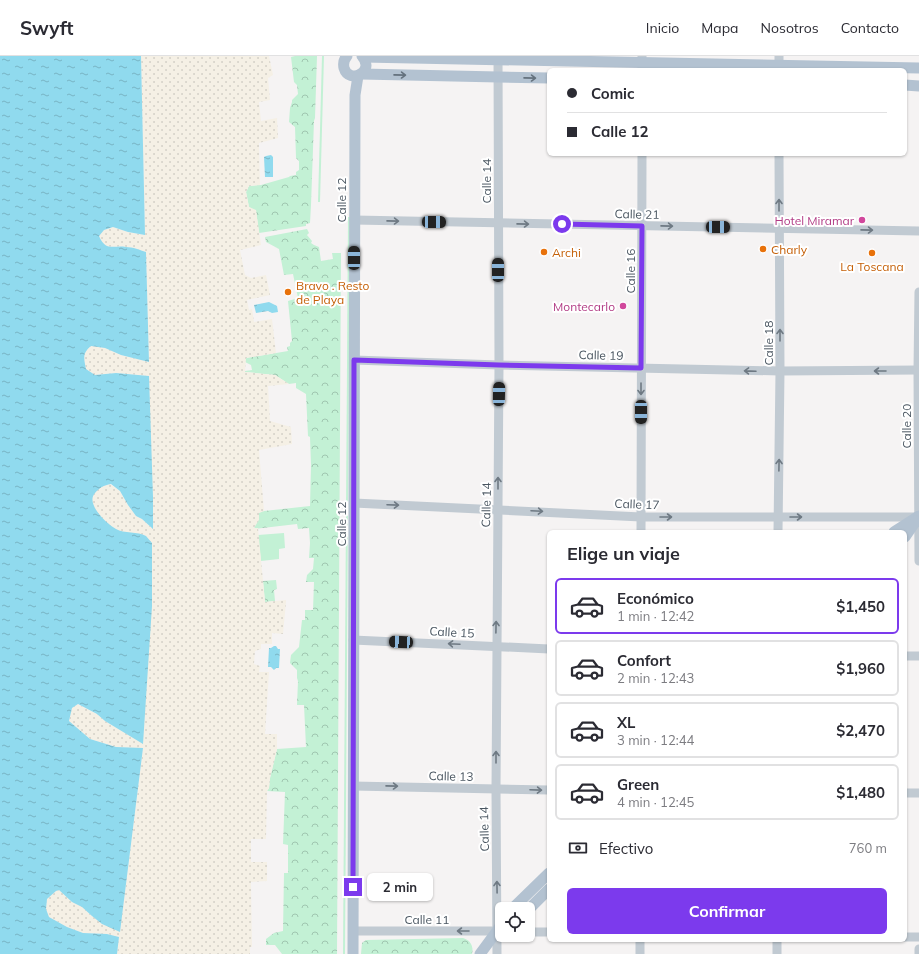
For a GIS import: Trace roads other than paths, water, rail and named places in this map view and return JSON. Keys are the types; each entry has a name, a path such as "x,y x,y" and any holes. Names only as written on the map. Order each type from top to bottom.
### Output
{"main road":[{"name":"Calle 12","path":"336,56 345,71 355,95"},
{"path":"348,56 344,62 345,71 352,76 547,78"},
{"name":"Calle 12","path":"353,954 355,95 359,75 364,72 366,66 362,56"},
{"path":"362,56 919,68"},
{"path":"907,85 919,86"},
{"path":"897,530 919,517"},
{"path":"907,534 919,517"},
{"path":"519,902 547,874"},
{"path":"535,903 547,891"},
{"path":"480,954 495,936"}],"street":[{"name":"Calle 14","path":"498,58 499,365 496,789 500,902"},
{"name":"Calle 16","path":"641,530 642,156"},
{"name":"Calle 18","path":"778,530 780,371 779,156"},
{"name":"Calle 21","path":"354,220 919,231"},
{"name":"Calle 20","path":"919,292 919,560"},
{"name":"Calle 19","path":"354,360 499,365 780,371 919,370"},
{"name":"Calle 17","path":"354,503 641,517 919,517"},
{"name":"Calle 15","path":"353,640 547,649"},
{"path":"907,656 919,656"},
{"name":"Calle 13","path":"353,786 547,790"},
{"path":"907,793 919,793"},
{"name":"Calle 11","path":"353,931 495,929"},
{"path":"535,932 547,932"},
{"path":"907,937 919,937"},
{"name":"Calle 14","path":"497,954 499,942"},
{"path":"640,942 640,954"},
{"path":"776,942 777,954"}],"water":[{"path":"0,56 141,56 145,235 128,232 113,227 104,230 99,236 107,246 131,248 146,252 149,362 121,355 105,348 91,346 86,351 84,359 86,369 95,375 116,373 149,376 153,529 142,519 136,516 120,491 111,484 100,488 95,493 93,498 93,503 98,513 112,526 119,531 143,534 152,543 152,606 143,744 105,721 97,714 78,704 72,708 69,721 90,739 116,747 143,748 120,932 102,924 82,907 72,902 59,890 47,899 46,909 49,917 67,927 83,933 107,934 119,937 117,954 0,954"},
{"path":"271,155 273,157 273,177 265,177 264,157"},
{"path":"269,302 277,306 278,312 272,313 268,311 256,313 254,305"},
{"path":"274,646 280,649 279,668 274,670 271,667 268,667 269,648"}],"place":[{"name":"Hotel Miramar","path":"862,220"},
{"name":"Charly","path":"763,249"},
{"name":"Archi","path":"544,252"},
{"name":"La Toscana","path":"872,253"},
{"name":"Bravo . Resto de Playa","path":"288,292"},
{"name":"Montecarlo","path":"623,306"}]}
